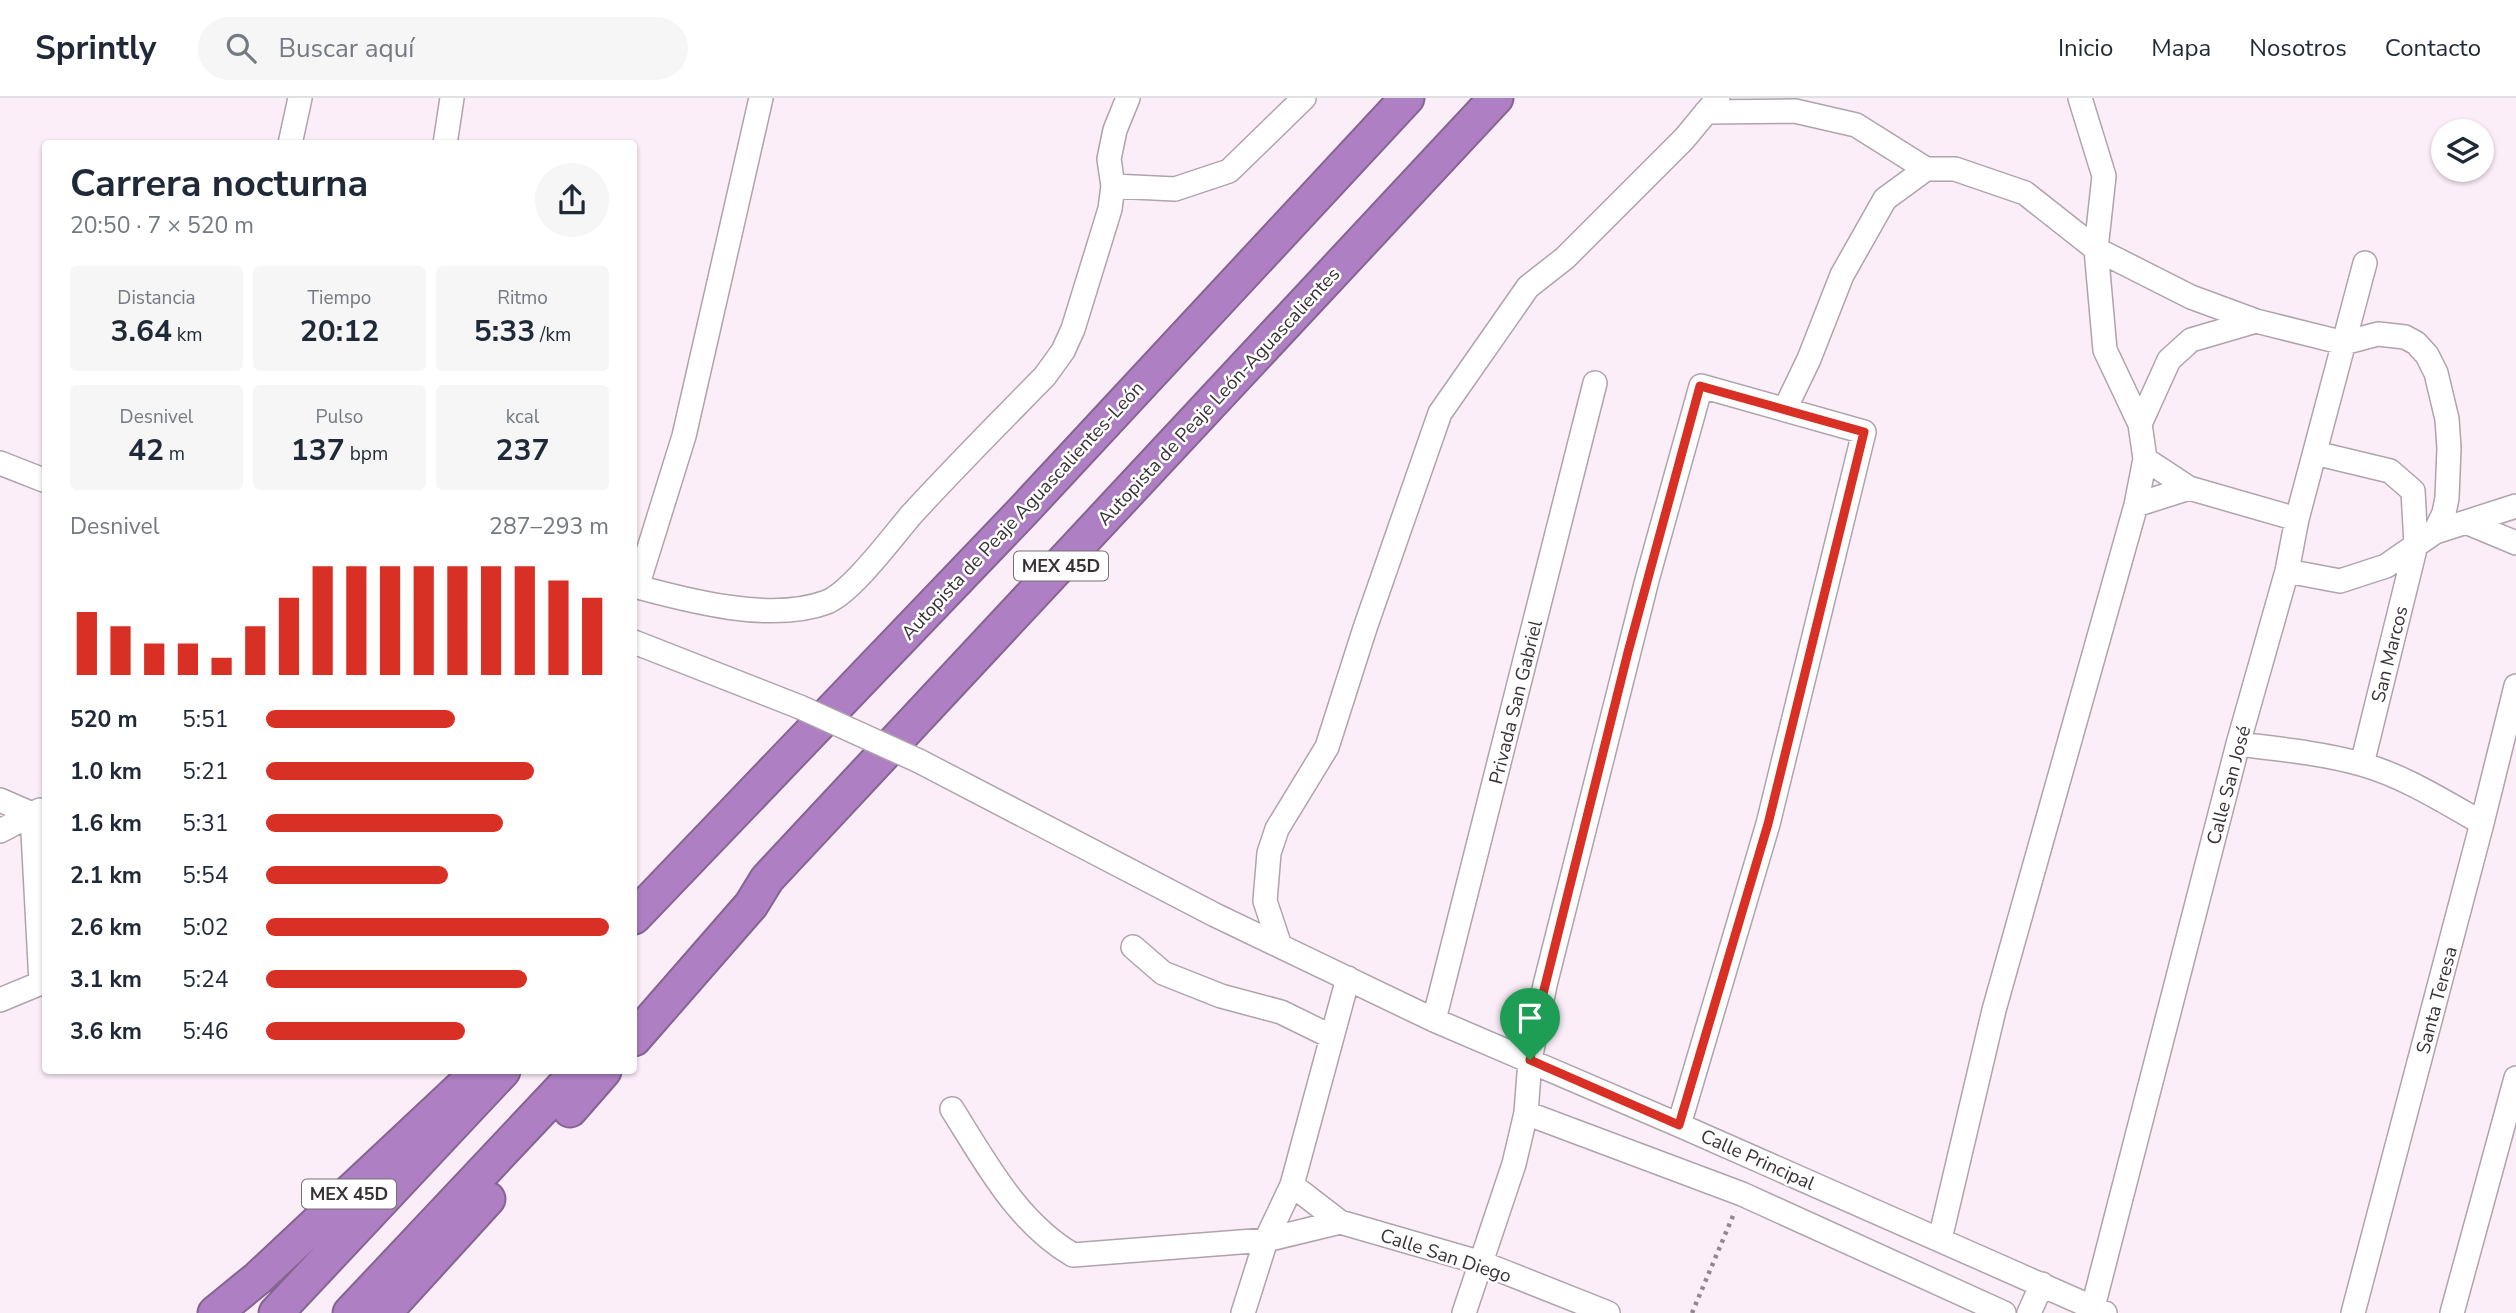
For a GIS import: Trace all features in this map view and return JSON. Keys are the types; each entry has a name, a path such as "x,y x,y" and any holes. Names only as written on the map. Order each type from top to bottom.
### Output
{"highway":[{"name":"Autopista de Peaje Aguascalientes-León","path":"637,914 1023,511 1407,98"},
{"name":"Autopista de Peaje León-Aguascalientes","path":"637,1035 751,905 767,879 1496,98"},
{"path":"637,925 684,866"},
{"path":"637,1009 745,895 767,879"},
{"name":"MEX 45D","path":"215,1313 268,1268 477,1074"},
{"path":"276,1313 500,1074"},
{"path":"350,1313 575,1074"},
{"path":"384,1313 601,1074"}],"street":[{"path":"291,140 300,98"},
{"path":"446,140 452,98"},
{"path":"637,581 684,436 761,98"},
{"path":"637,587 734,608 772,611 830,601 858,578 928,498 1045,376 1063,351 1073,329 1110,209 1113,186 1109,159 1115,130 1128,98"},
{"path":"1113,186 1175,189 1229,171 1304,98"},
{"path":"1940,1239 1994,1010 2136,505 2145,459 2140,424 2105,350 2096,249 2104,176 2080,98"},
{"path":"1288,950 1265,901 1269,853 1277,829 1327,747 1365,628 1440,413 1528,288 1566,258 1684,139 1712,105 1795,111 1856,125 1926,170"},
{"path":"1785,409 1809,359 1842,275 1885,199 1926,170 1955,169 2025,193 2096,249 2191,297 2256,321 2344,343 2378,334 2405,337 2416,343 2427,355 2436,373 2447,419 2449,473 2444,513 2435,532"},
{"name":"Calle San José","path":"2099,1310 2238,744 2287,570 2297,519 2365,263"},
{"path":"2140,424 2169,360 2191,340 2256,321"},
{"name":"Privada San Gabriel","path":"1434,1020 1595,383"},
{"path":"1464,1313 1514,1164 1526,1113 1535,1026 1613,710 1700,386 1864,432 1768,824 1679,1125"},
{"name":"San Marcos","path":"2315,453 2390,471 2413,491 2416,545 2362,764"},
{"path":"2145,459 2189,488 2297,519"},
{"path":"0,463 42,479"},
{"path":"2136,505 2189,488"},
{"path":"2287,570 2340,581 2386,566 2435,532 2516,506"},
{"path":"2468,523 2516,543"},
{"name":"Calle Principal","path":"637,643 800,707 919,761 1215,915 1434,1020 2099,1310"},
{"name":"Santa Teresa","path":"2353,1313 2516,685"},
{"path":"2238,744 2321,755 2362,764 2400,779 2482,823"},
{"path":"0,800 39,810"},
{"path":"0,831 39,810"},
{"path":"0,1000 41,983 39,810"},
{"path":"1133,947 1163,973 1221,996 1281,1012 1332,1037"},
{"path":"1243,1313 1266,1240 1292,1185 1348,978"},
{"path":"2452,1313 2516,1078"},
{"path":"952,1109 1006,1195 1054,1244 1073,1255 1266,1240 1340,1222"},
{"path":"1526,1113 1742,1194 2004,1313"},
{"name":"Calle San Diego","path":"1292,1185 1340,1222 1482,1263 1608,1313"},
{"path":"2029,1313 2042,1284"}],"path":[{"path":"1692,1313 1742,1194"}],"route":[{"path":"1700,386 1864,432 1768,824 1679,1125 1530,1060 1535,1026 1610,723 1700,386"}]}
